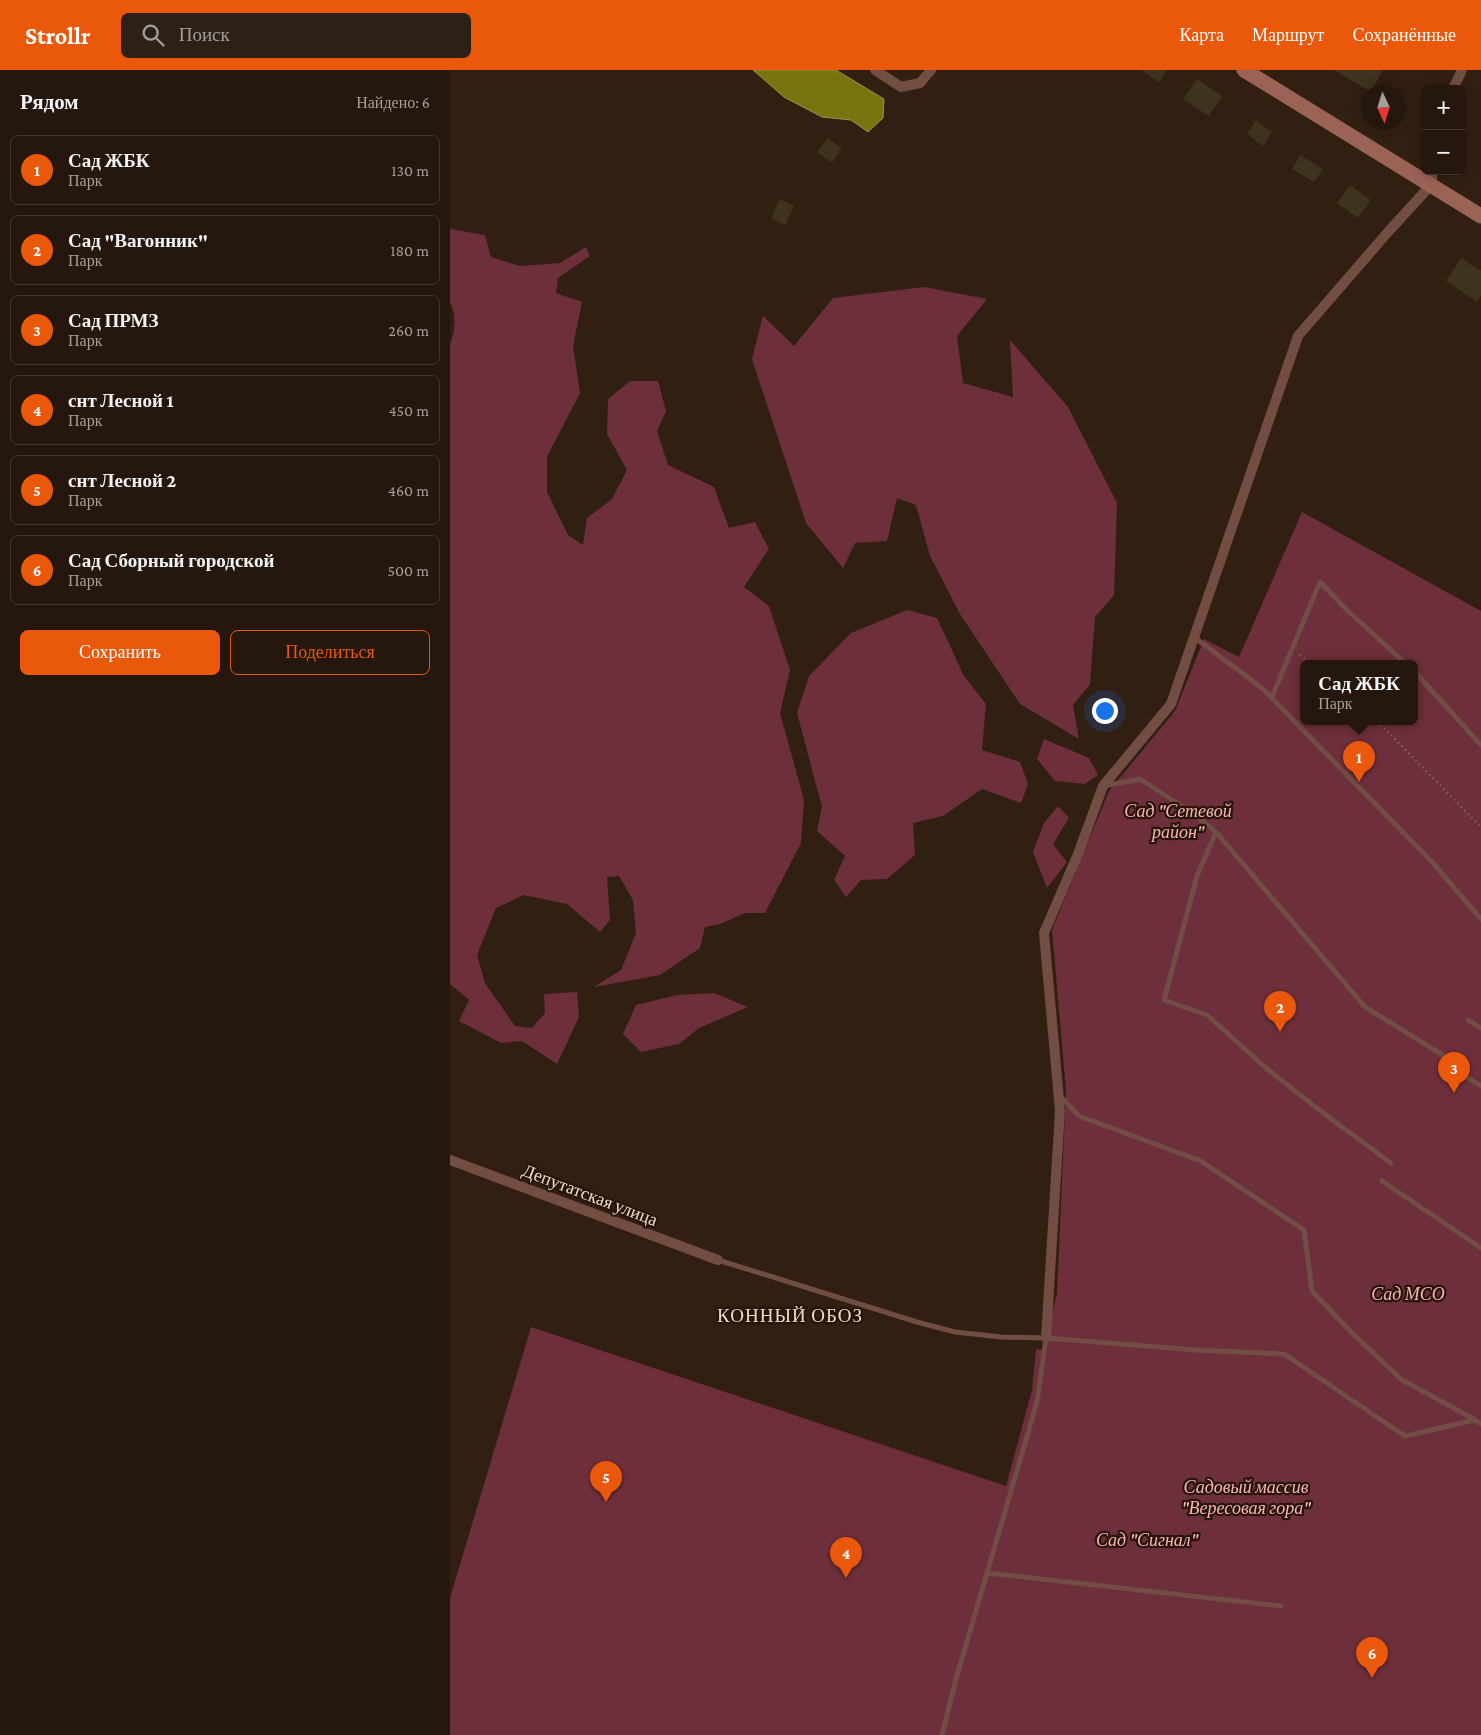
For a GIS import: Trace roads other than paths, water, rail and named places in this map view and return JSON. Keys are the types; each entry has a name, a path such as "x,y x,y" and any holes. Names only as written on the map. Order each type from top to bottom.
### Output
{"street":[{"path":"875,70 901,87 920,82 931,70"},
{"path":"1244,70 1432,178 1481,216"},
{"path":"1455,85 1462,70"},
{"path":"1046,1338 1060,1111 1044,933 1078,854 1104,786 1170,704 1298,336 1432,178"},
{"name":"Депутатская улица","path":"450,1160 718,1260"}],"lane":[{"path":"1272,698 1320,582 1348,611 1402,660"},
{"path":"1194,637 1262,688 1433,863 1481,919"},
{"path":"1418,675 1481,745"},
{"path":"1104,786 1140,779 1194,814 1216,832 1365,1007 1446,1056"},
{"path":"1216,832 1197,876 1164,1000 1207,1015 1266,1068 1391,1163"},
{"path":"1468,1020 1481,1028"},
{"path":"1443,1062 1481,1086"},
{"path":"1059,1095 1078,1116 1201,1161 1304,1230 1312,1291 1352,1334 1402,1380 1481,1424"},
{"path":"1382,1181 1481,1248"},
{"path":"718,1260 955,1332 1196,1350 1284,1354 1405,1436 1475,1420"},
{"path":"942,1735 1037,1402 1046,1338"},
{"path":"987,1573 1282,1606"}],"place":[{"name":"Сад ЖБК","path":"1359,782"},
{"name":"Сад \"Вагонник\"","path":"1280,1032"},
{"name":"Сад ПРМЗ","path":"1454,1093"},
{"name":"снт Лесной 2","path":"606,1502"},
{"name":"снт Лесной 1","path":"846,1578"},
{"name":"Сад Сборный городской","path":"1372,1678"}],"district":[{"name":"КОННЫЙ ОБОЗ","path":"790,1315"}],"park label":[{"name":"Сад \"Сетевой район\"","path":"1178,821"},
{"name":"Сад МСО","path":"1408,1294"},
{"name":"Садовый массив \"Вересовая гора\"","path":"1246,1497"},
{"name":"Сад \"Сигнал\"","path":"1147,1540"}]}
